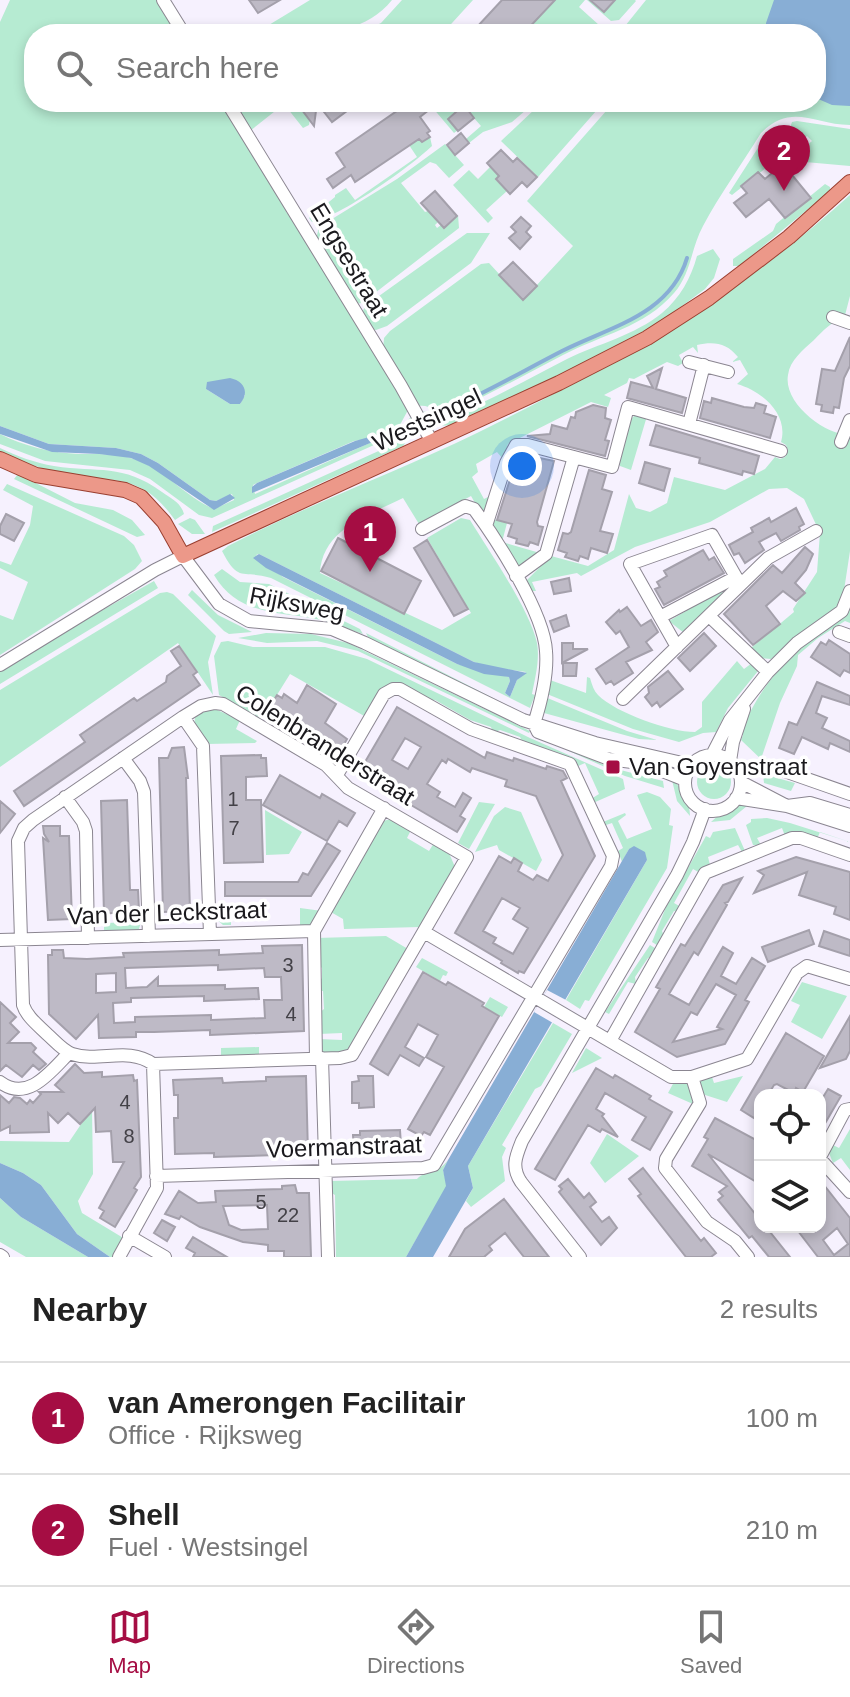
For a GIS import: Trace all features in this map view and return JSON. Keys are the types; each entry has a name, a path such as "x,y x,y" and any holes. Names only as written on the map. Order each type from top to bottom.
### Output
{"main road":[{"name":"Westsingel","path":"183,556 432,442 647,338 709,298 789,237 850,182"},
{"name":"Rijksweg","path":"0,459 36,475 112,487 141,497 164,522 183,556"}],"street":[{"path":"163,0 178,24"},
{"name":"Engsestraat","path":"233,112 432,442"},
{"path":"833,317 850,323"},
{"path":"689,362 728,372"},
{"path":"689,424 704,365"},
{"path":"486,526 511,451 516,445 528,445 612,467 628,407 781,451"},
{"path":"841,442 850,420"},
{"path":"516,576 546,554 574,457"},
{"path":"422,529 465,506 474,509 516,576 542,629 547,652 534,724"},
{"path":"660,617 738,580 768,558 816,531"},
{"path":"677,647 630,564 712,535 738,580"},
{"name":"Westsingel","path":"0,665 183,556"},
{"name":"Rijksweg","path":"183,556 219,604 234,615 262,624 299,624 332,629 534,724 595,743 691,765"},
{"path":"623,699 709,616 738,580"},
{"path":"712,755 730,720 768,672 797,643 842,611 850,591"},
{"path":"709,616 768,672"},
{"path":"337,775 384,694 393,689 400,689 471,729 570,764 613,856 611,866 536,998"},
{"path":"730,761 747,699"},
{"name":"Colenbranderstraat","path":"223,704 326,765 348,788 467,857 354,1053 348,1057 153,1064 142,1056 69,1053 24,1009 18,841 24,828 33,820 123,758 201,706 223,704"},
{"path":"183,717 203,746 210,934"},
{"name":"Rijksweg","path":"534,724 538,732 573,747 621,762 647,764"},
{"name":"Rijksweg","path":"595,743 685,780"},
{"path":"712,755 730,761 738,770 741,782 736,798 725,808 705,809 690,798 685,780 691,765 712,755"},
{"path":"123,758 144,792 149,936"},
{"path":"770,766 850,794"},
{"path":"741,782 787,806 810,803 850,815"},
{"path":"65,797 86,831 88,938"},
{"path":"736,798 787,806 850,826"},
{"path":"328,1257 314,931 384,808"},
{"path":"580,1257 521,1182 514,1161 522,1141 677,875 705,809"},
{"path":"610,1041 705,873 792,838 801,838 850,855"},
{"name":"Van der Leckstraat","path":"0,940 314,931"},
{"path":"424,932 671,1077 692,1077 747,1059 797,973 807,966 850,979"},
{"name":"Voermanstraat","path":"156,1176 423,1168 434,1165 536,998"},
{"path":"0,1082 15,1088 40,1084 69,1053"},
{"path":"120,1255 157,1188 153,1064"},
{"path":"692,1077 700,1103 666,1159 665,1168 707,1222 735,1241 748,1257"},
{"path":"826,1146 845,1110 850,1109"},
{"path":"823,1161 850,1192"},
{"path":"129,1236 165,1257"}],"green space":[{"path":"10,0 158,0 174,24 24,24 24,112 228,112 287,213 301,230 366,335 408,410 394,436 212,518 199,515 150,479 130,470 45,461 0,444 0,434 49,450 127,457 156,469 214,509 234,500 232,494 216,501 210,500 141,454 116,448 49,444 0,426 0,22","holes":["206,389 245,395 240,404 230,404","381,438 255,494 253,485 257,483 354,441"]},
{"path":"310,0 392,0 379,13 360,24 270,24"},
{"path":"402,0 473,0 451,24 381,23"},
{"path":"555,0 585,0 579,7 598,24 532,24"},
{"path":"587,0 636,1 619,20 611,21"},
{"path":"646,0 850,0 850,125 793,117 772,124 761,133 703,226 680,286 650,314 449,413 419,406 383,350 384,338 481,264 489,263 523,300 573,246 527,201 605,112 826,112 826,24 627,24"},
{"path":"238,112 274,112 250,131"},
{"path":"290,112 304,112 310,119 309,125 303,128"},
{"path":"436,112 524,112 512,122 483,132 469,143 466,139 481,126 474,118 454,133"},
{"path":"532,112 595,112 538,177 501,141"},
{"path":"792,122 850,129 850,166 805,162 798,153 812,141 807,136 799,142 789,131"},
{"path":"772,130 772,141 763,149 772,163 732,195 729,193"},
{"path":"430,137 432,146 374,190 324,218 312,222 309,218 346,188 355,200 417,157 409,145"},
{"path":"445,144 464,165 449,178 430,162 401,183 425,212 428,211 438,222 435,225 437,228 441,225 444,228 458,215 459,228 362,303 355,304 316,239 319,227 397,179"},
{"path":"490,167 499,176 496,180 507,191 486,210 493,218 488,223 453,185 469,170 478,179"},
{"path":"825,184 830,191 739,266 733,266 733,259 773,231 776,224"},
{"path":"850,195 850,296 844,319 828,327 801,352 791,365 788,386 808,416 829,430 850,435 850,551 843,597 838,607 771,659 760,658 751,648 794,612 817,572 820,533 804,499 787,488 769,489 710,522 635,547 581,576 577,573 532,582 536,591 528,591 526,581 551,556 588,566 614,550 629,494 636,508 650,512 667,503 674,477 725,490 765,469 775,457 785,457 788,450 781,442 781,422 777,413 756,392 737,384 748,374 740,360 732,362 738,357 734,352 720,344 697,345 698,353 693,347 679,355 683,363 678,366 667,362 634,379 629,378 627,383 604,395 611,398 608,407 591,402 508,444 503,459 497,452 476,464 478,472 472,477 484,499 492,495 485,520 471,496 419,524 403,498 350,525 329,545 320,573 442,630 471,613 427,538 461,518 470,520 508,581 533,630 538,656 532,694 535,695 530,708 271,578 237,572 222,551 290,516 477,433 577,382 718,298 807,232","holes":["256,555 474,662 526,672 517,680 510,697 505,693 509,677 457,664 283,577"]},
{"path":"467,233 490,233 471,263 387,326 369,329 361,316 365,306"},
{"path":"713,249 720,259 714,278 705,289 655,326 536,388 451,425 433,423 421,412 451,417 651,321 674,301 684,287 697,256"},
{"path":"635,415 647,416 631,470 618,462 630,420"},
{"path":"411,417 415,420 414,431 403,446 212,532 213,526 394,444"},
{"path":"0,448 47,465 110,471 135,477 173,499 184,514 175,520 150,494 126,482 48,470 0,453"},
{"path":"18,474 75,503 113,510 132,520 145,535 137,537 14,479"},
{"path":"7,484 124,536 134,545 142,561 135,569 0,655 0,615 13,620 28,582 0,568 0,561 11,565 30,525 33,506 3,490"},
{"path":"190,518 205,534 192,534 178,524"},
{"path":"493,519 507,523 502,542 540,553 521,566 515,566 492,530"},
{"path":"222,569 240,582 269,584 360,629 363,634 326,621 248,605 224,589 214,575"},
{"path":"154,581 158,588 0,684 0,671"},
{"path":"726,587 728,591 684,633 669,621"},
{"path":"192,590 218,615 252,632 229,634 224,631 188,595"},
{"path":"160,593 173,594 216,636 208,662 213,695 178,643 0,767 0,690"},
{"path":"850,608 850,623 845,621 798,655 797,666 780,703 762,756 768,759 766,764 741,740 743,735 740,734 753,706 788,659"},
{"path":"266,633 311,634 348,643 530,731 358,651 317,641 267,643 238,638"},
{"path":"366,633 522,713 369,639"},
{"path":"221,642 253,647 325,647 367,659 623,779 625,789 593,803 591,799 599,794 585,763 576,767 523,743 520,737 500,730 493,733 491,727 399,685 366,717 290,674 262,719 219,695 214,656"},
{"path":"737,661 744,669 752,663 758,671 728,708 716,732 703,733 679,742 633,729 547,694 550,680 586,693 587,677 598,695 630,715 658,725 695,732 702,727 702,702"},
{"path":"545,697 657,740 639,739 544,713"},
{"path":"215,709 240,720 236,729 257,741 207,744 197,729 195,717 197,713"},
{"path":"533,733 609,767 663,781 664,788 625,776"},
{"path":"714,765 726,770 731,782 726,794 714,799 702,794 697,782 702,770"},
{"path":"763,774 795,783 791,791 764,783"},
{"path":"672,780 685,796 690,816 677,801"},
{"path":"647,792 660,797 671,809 669,825 673,826 667,868 589,1001 585,1000 580,1009 566,1000 647,860 629,849 622,862 618,851 623,848 612,823 603,826 603,822 625,813 618,821 627,839 652,829 637,795"},
{"path":"479,802 495,804 469,849 458,843"},
{"path":"747,806 730,820 711,822 720,814"},
{"path":"505,807 521,812 542,860 536,871 499,850 497,845 475,852 494,816"},
{"path":"265,810 302,832 289,854 266,855"},
{"path":"767,818 820,832 817,839 785,836 782,828 757,838 761,845 753,845 746,825 751,819"},
{"path":"391,819 411,830 407,838 429,851 434,843 449,853 455,867 420,927 344,929 343,919 329,911 383,821"},
{"path":"735,828 745,851 742,852 738,845 708,857 710,865 700,873 693,869 674,903 681,907 674,911 662,931 665,939 660,947 652,942 666,907 706,836 710,838 713,832"},
{"path":"300,908 322,911 313,925 300,929"},
{"path":"260,909 261,917 231,918 231,925 223,925 215,918 215,910"},
{"path":"141,922 138,932 104,934 104,923"},
{"path":"386,936 408,949 352,1046 343,1052 320,1054 319,1039 342,1040 342,1033 319,1034 319,1013 324,1009 323,991 317,991 322,968 317,963 316,938"},
{"path":"650,945 658,950 648,958 635,977 636,984 628,982 609,1014 605,1012"},
{"path":"422,958 448,972 446,976 443,975 440,981 416,967"},
{"path":"802,982 847,996 822,1039 791,1022 800,1005 791,1001"},
{"path":"490,997 508,1007 502,1017 484,1007"},
{"path":"553,1023 572,1034 502,1145 506,1148 502,1157 505,1181 471,1207 466,1201 473,1188 468,1166"},
{"path":"259,1047 259,1056 221,1057 221,1048"},
{"path":"586,1048 602,1058 572,1073"},
{"path":"711,1074 714,1083 743,1076 727,1102 702,1094 699,1083 702,1077"},
{"path":"674,1082 685,1082 691,1089 693,1104 668,1093"},
{"path":"92,1108 93,1174 78,1201 82,1213 125,1239 116,1257 110,1257 77,1234 41,1185 0,1163 0,1141 69,1142"},
{"path":"850,1129 850,1170 841,1158 833,1163 829,1153 831,1144 839,1148"},
{"path":"607,1134 639,1156 605,1183 590,1163"},
{"path":"448,1160 443,1170 447,1186 406,1257 336,1257 335,1195 330,1192 330,1181 417,1179 440,1168"},
{"path":"0,1198 21,1217 88,1257 26,1257 0,1242"}],"water":[{"path":"774,0 850,0 850,106 826,102 826,24 766,23"},
{"path":"230,378 244,388 245,395 240,404 230,404 206,389 207,382"},
{"path":"0,426 49,444 116,448 141,454 210,500 216,501 230,494 235,498 214,510 149,466 131,458 52,452 0,434"},
{"path":"376,435 382,438 252,493 252,487 257,483"},
{"path":"259,554 474,662 527,673 517,680 510,697 505,693 509,677 484,674 457,664 266,568 253,558"},
{"path":"634,846 645,852 647,860 468,1166 473,1188 433,1257 406,1257 446,1186 443,1170 448,1160 629,849"},
{"path":"0,1163 41,1185 77,1234 110,1257 88,1257 21,1217 0,1198"}],"pier":[{"path":"547,990 566,1000 553,1023 534,1012"}],"building":[{"path":"249,0 280,0 258,13"},
{"path":"502,0 555,0 532,24 480,24"},
{"path":"590,0 615,0 604,12"},
{"path":"304,112 316,112 314,126"},
{"path":"324,112 346,112 332,122"},
{"path":"395,112 426,112 420,117 430,131 427,133 430,137 422,142 419,139 355,182 351,175 333,188 327,179 345,167 336,153"},
{"path":"456,112 469,112 474,118 458,131 448,119"},
{"path":"461,133 469,143 455,155 447,145"},
{"path":"501,150 513,162 517,158 537,177 527,187 522,182 510,194 496,179 499,176 487,163"},
{"path":"783,164 811,198 785,218 769,199 746,217 734,203 747,193 741,186 758,172 765,179"},
{"path":"435,191 457,216 444,228 421,203"},
{"path":"521,217 531,226 526,232 531,237 520,249 509,238 516,232 511,227"},
{"path":"513,262 537,286 523,300 499,275"},
{"path":"850,337 850,366 844,378 839,408 834,407 833,413 821,411 822,405 816,404 822,369 835,371"},
{"path":"662,368 656,389 686,398 682,413 627,398 631,382 653,388 647,376"},
{"path":"712,398 744,407 754,408 756,403 766,406 764,413 776,417 770,438 700,418 704,401 711,403"},
{"path":"593,405 606,408 605,418 611,420 605,440 609,441 605,456 527,436 550,434 552,425 567,429 576,412"},
{"path":"656,425 759,456 754,474 743,471 742,475 699,463 700,458 650,445"},
{"path":"521,454 554,461 537,522 538,526 543,527 538,545 516,543 517,539 508,536 512,524 497,520"},
{"path":"645,462 670,469 664,491 639,483"},
{"path":"589,470 606,475 602,489 612,492 600,531 613,534 607,553 591,548 588,559 580,556 578,561 565,557 567,553 558,550 563,533 571,532"},
{"path":"796,508 804,524 799,527 800,530 781,541 776,533 759,542 764,550 745,563 739,553 734,555 729,545 753,532 751,528 769,518 771,522"},
{"path":"6,514 24,523 14,541 0,534"},
{"path":"338,538 421,581 404,614 321,571"},
{"path":"427,540 468,609 454,616 414,548"},
{"path":"805,547 813,554 806,570 795,583 805,593 796,601 783,591 766,606 780,624 753,645 724,614 773,565 782,573"},
{"path":"703,550 709,560 714,557 724,573 664,605 655,589 660,587 657,582 667,576 664,571"},
{"path":"569,578 571,591 554,594 551,582"},
{"path":"627,607 641,626 651,620 658,632 646,642 652,650 626,662 633,673 614,685 611,681 606,684 596,669 629,647 620,631 616,634 606,622"},
{"path":"566,615 569,626 554,632 550,621"},
{"path":"704,633 716,646 690,671 678,658"},
{"path":"829,640 850,654 850,673 844,670 840,676 811,657 821,642 826,645"},
{"path":"562,643 573,643 573,649 588,649 562,663"},
{"path":"179,646 197,672 193,675 200,685 24,806 14,791 85,742 80,735 134,698 137,701 166,682 167,676 181,666 171,651"},
{"path":"563,663 577,663 576,676 563,676"},
{"path":"668,671 683,689 660,707 657,702 652,706 645,697 649,693 648,687"},
{"path":"817,682 850,696 850,705 822,696 816,713 827,718 822,728 850,741 850,752 830,743 828,749 802,737 794,754 779,748 789,722 797,725"},
{"path":"307,685 336,704 325,723 347,739 339,753 272,714 274,711 269,708 277,695 282,698 284,694 297,703"},
{"path":"397,707 485,758 487,752 513,761 514,758 546,769 547,766 563,771 567,778 561,781 595,856 524,973 518,973 455,933 499,856 511,863 514,858 522,863 518,871 533,880 537,875 548,881 563,855 536,796 505,786 507,780 472,768 470,772 448,759 446,763 442,760 427,784 440,792 437,797 455,807 463,793 471,798 460,816 465,819 457,832 358,774","holes":["405,738 421,747 408,769 392,760","502,898 520,908 513,919 528,928 513,954 493,943 496,938 483,931"]},
{"path":"184,747 188,778 190,911 163,912 159,758 168,758 172,748"},
{"path":"261,755 261,758 266,758 267,776 246,777 246,800 261,800 263,862 224,863 221,756"},
{"path":"280,775 320,798 322,794 355,813 347,826 339,821 327,841 263,805"},
{"path":"127,800 130,890 138,890 139,910 104,914 101,801"},
{"path":"0,801 15,814 0,833"},
{"path":"43,826 60,826 60,836 69,836 72,919 48,920 43,838 49,842"},
{"path":"327,843 340,851 311,896 225,896 225,882 298,882 303,873 308,875"},
{"path":"796,857 850,872 850,920 834,914 836,907 799,895 807,872 754,893 764,875 758,871"},
{"path":"742,878 698,955 694,952 669,994 689,1005 723,947 733,953 721,976 736,984 752,958 765,966 725,1044 677,1057 635,1032 681,944 685,946 723,885","holes":["716,984 736,995 717,1027 722,1029 673,1042 691,1012 697,1015"]},
{"path":"809,930 814,944 768,962 762,947"},
{"path":"824,931 850,940 850,956 819,946"},
{"path":"302,945 304,1031 210,1035 210,1030 136,1032 136,1037 99,1038 98,1015 76,1039 49,1014 48,955 52,955 52,950 63,950 64,958 87,959 124,957 123,953 219,950 219,955 263,953 262,946","holes":["218,965 218,970 264,968 265,977 281,977 282,1000 264,1000 265,1018 211,1020 211,1015 135,1017 135,1022 114,1023 113,1003 131,1002 131,998 204,996 204,1001 259,999 258,988 158,986 158,977 147,987 126,988 125,968","116,973 116,992 96,993 96,974"]},
{"path":"423,972 446,985 448,982 484,1003 482,1006 499,1016 430,1135 424,1132 421,1136 408,1129 444,1067 426,1057 438,1035 418,1024 405,1047 424,1058 419,1066 400,1055 388,1075 370,1064"},
{"path":"0,1002 16,1017 10,1023 19,1032 8,1043 31,1043 36,1048 33,1052 46,1064 39,1070 33,1065 22,1077 6,1065 0,1071"},
{"path":"850,1016 850,1051 846,1059 820,1068"},
{"path":"786,1033 824,1056 805,1089 786,1089 777,1084 772,1089 754,1089 754,1118 741,1110"},
{"path":"75,1064 84,1073 102,1072 102,1077 133,1075 134,1081 137,1080 141,1177 134,1188 137,1190 115,1227 100,1218 104,1211 99,1208 124,1162 113,1162 111,1131 96,1132 95,1108 80,1124 68,1113 58,1123 48,1113 49,1132 10,1133 10,1126 0,1131 0,1095 9,1103 14,1097 27,1104 30,1100 33,1103 41,1094 39,1092 63,1092 55,1085"},
{"path":"596,1068 613,1078 615,1075 672,1112 650,1150 632,1140 646,1117 605,1093 596,1109 604,1114 602,1116 618,1137 588,1125 555,1180 535,1169"},
{"path":"306,1076 308,1154 214,1157 214,1153 175,1154 174,1118 178,1118 178,1095 174,1095 173,1080 222,1078 223,1083"},
{"path":"358,1076 373,1076 374,1107 359,1108 359,1103 352,1103 352,1082 359,1081"},
{"path":"828,1089 841,1096 826,1122"},
{"path":"715,1118 754,1139 754,1181 708,1154 754,1212 754,1233 771,1233 790,1257 769,1257 718,1200 723,1196 719,1192 727,1186 692,1166 708,1139 704,1137"},
{"path":"400,1130 401,1145 396,1145 396,1152 354,1153 353,1135 360,1135 360,1131"},
{"path":"643,1168 701,1241 704,1238 716,1253 711,1257 686,1257 638,1196 641,1194 629,1179"},
{"path":"568,1179 584,1198 589,1193 596,1202 590,1207 602,1222 609,1217 617,1228 601,1245 559,1192 562,1189 559,1186"},
{"path":"295,1185 297,1193 309,1193 311,1257 284,1257 284,1251 268,1251 268,1245 243,1242 200,1227 181,1216 179,1219 165,1214 179,1191 198,1203 216,1202 215,1191 282,1189 282,1186","holes":["267,1205 268,1229 241,1230 229,1225 223,1206"]},
{"path":"826,1188 850,1218 850,1257 818,1257 800,1233 826,1233","holes":["837,1228 848,1244 834,1255 823,1240"]},
{"path":"504,1199 549,1257 524,1257 505,1233 489,1246 492,1250 484,1257 449,1257 465,1229"},
{"path":"162,1220 175,1227 167,1241 154,1233"},
{"path":"193,1237 227,1257 193,1257 195,1253 186,1248"}],"waterway":[{"path":"451,408 636,317 667,293 679,277 687,258"}],"place":[{"name":"Shell","path":"784,191"},
{"name":"van Amerongen Facilitair","path":"370,572"},
{"name":"Van Goyenstraat","path":"613,767"}]}
